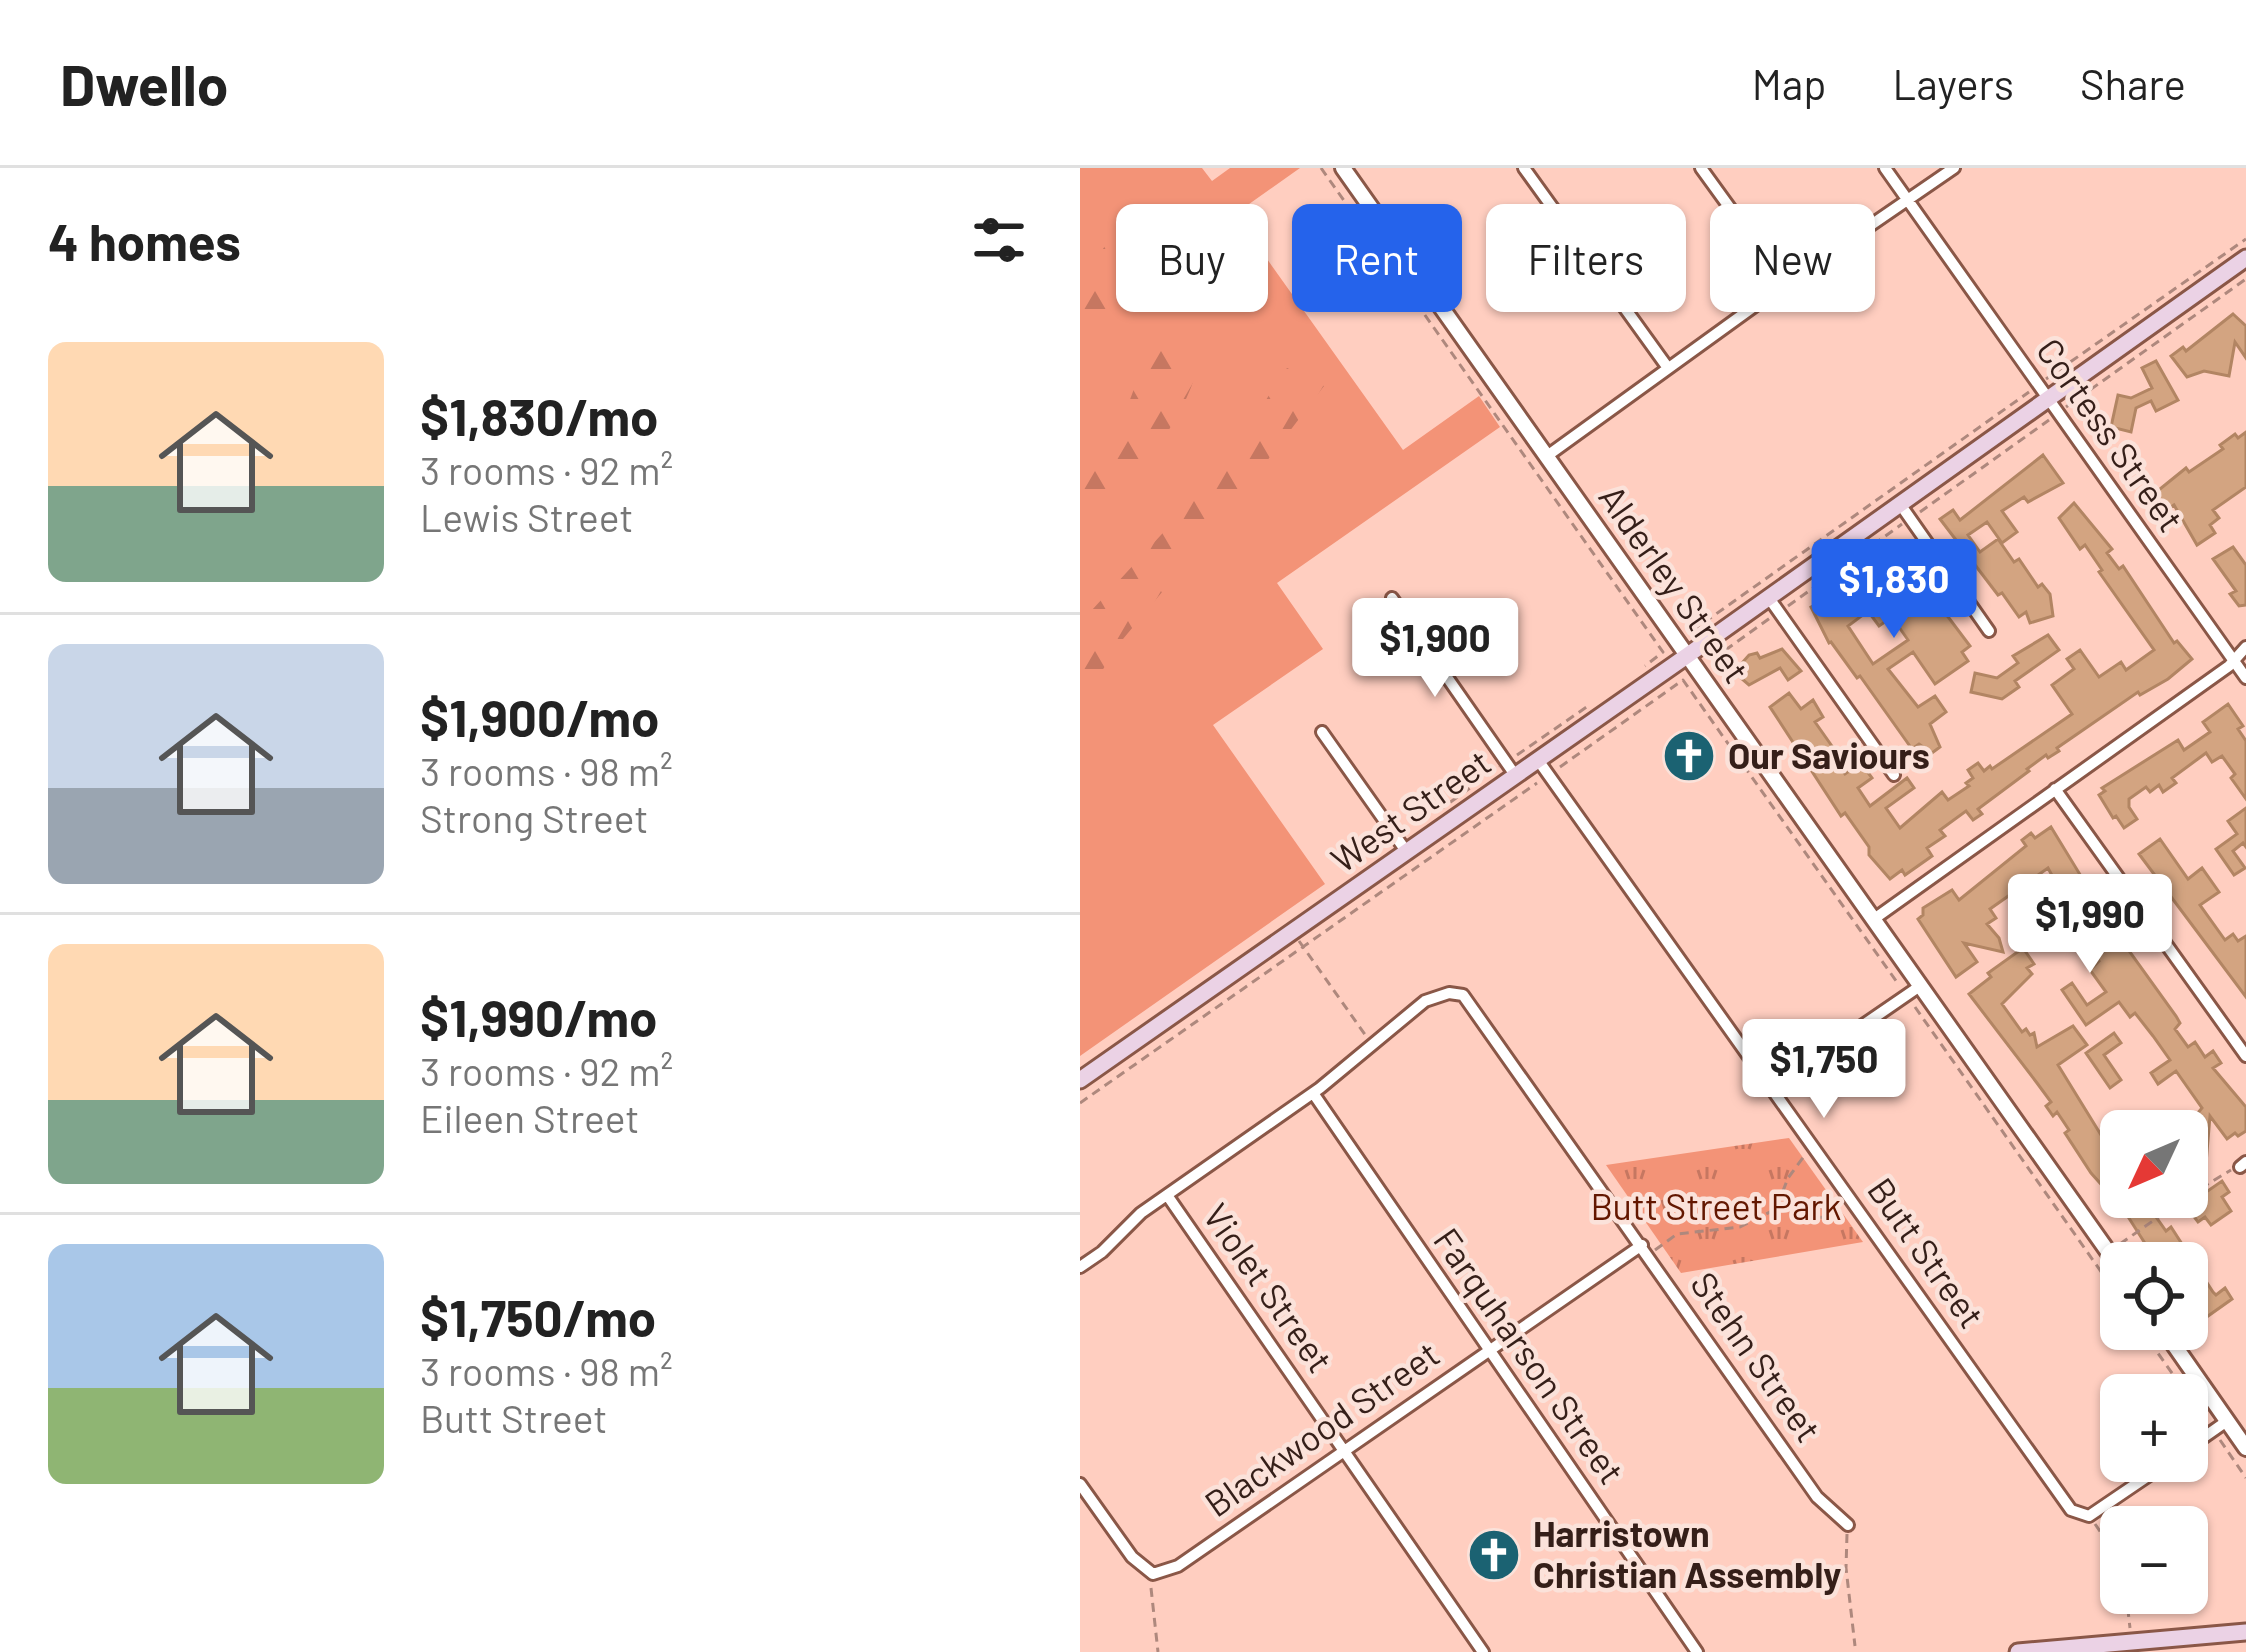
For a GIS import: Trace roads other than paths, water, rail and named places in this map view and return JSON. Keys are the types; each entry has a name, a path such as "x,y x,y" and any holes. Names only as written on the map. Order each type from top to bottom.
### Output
{"main road":[{"name":"West Street","path":"1080,1080 1406,851 1511,769 1538,760 1688,656 1774,605 2246,258"},
{"path":"2018,1652 2246,1632"}],"street":[{"name":"Alderley Street","path":"1343,168 1874,919 1914,991 2101,1242"},
{"path":"1524,168 1667,368"},
{"path":"1701,168 1727,204"},
{"name":"Cortess Street","path":"1885,168 2246,678"},
{"path":"1875,223 1954,168"},
{"path":"1547,456 1746,312"},
{"path":"1905,512 1989,631"},
{"path":"1392,598 1511,769"},
{"path":"1774,605 1894,775"},
{"path":"1874,919 2246,647"},
{"path":"1322,732 1406,851"},
{"name":"Butt Street","path":"1538,760 2071,1510 2089,1516 2139,1482"},
{"path":"2055,789 2246,1057"},
{"path":"1773,1088 1914,991"},
{"name":"Stehn Street","path":"1313,1093 1425,1001 1450,992 1463,995 1817,1498 1848,1525"},
{"path":"1080,1267 1141,1213 1313,1093"},
{"name":"Farquharson Street","path":"1313,1093 1697,1652"},
{"name":"Violet Street","path":"1167,1195 1483,1652"},
{"name":"Blackwood Street","path":"1080,1484 1132,1557 1153,1574 1178,1565 1645,1250"},
{"path":"2177,1350 2246,1448"},
{"path":"2208,1434 2227,1421"}],"place":[{"name":"Our Saviours","path":"1689,756"},
{"name":"Harristown Christian Assembly","path":"1494,1555"}],"park label":[{"name":"Butt Street Park","path":"1716,1207"}]}
